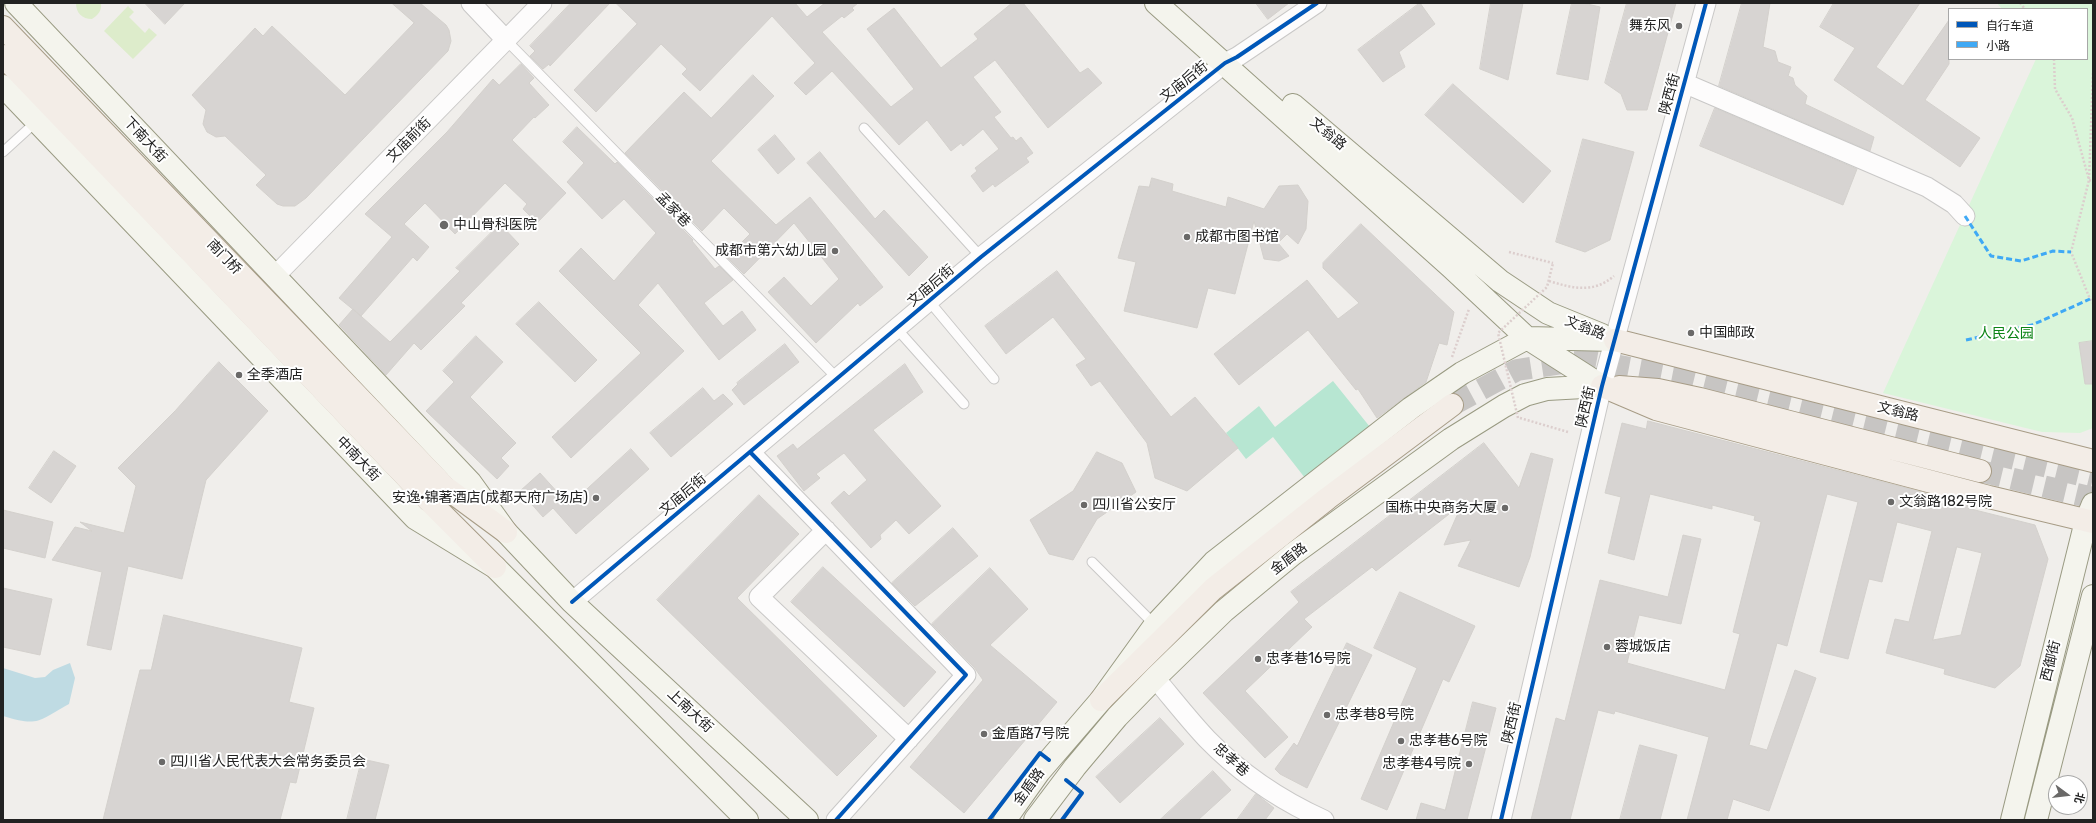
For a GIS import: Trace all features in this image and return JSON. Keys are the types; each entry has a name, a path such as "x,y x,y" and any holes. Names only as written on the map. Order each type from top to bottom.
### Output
{"main road":[{"name":"下南大街","path":"16,3 275,276"},
{"name":"文翁路","path":"1156,3 1231,60 1500,281 1548,313 1615,340 2093,461"},
{"name":"文翁路","path":"1176,3 1231,60 1527,338 1602,386 1656,409 2091,516"},
{"name":"南门桥","path":"3,27 438,495"},
{"name":"南门桥","path":"3,56 438,495"},
{"path":"3,86 37,121"},
{"name":"中南大街","path":"37,121 415,518 496,567"},
{"path":"275,276 470,482 506,532 572,602"},
{"name":"金盾路","path":"1101,700 1155,625 1189,586 1214,562 1411,408 1462,373 1527,338 1615,340"},
{"name":"文翁路","path":"1602,386 1658,390 1700,399 1980,471"},
{"name":"金盾路","path":"1035,820 1075,767 1117,717 1224,611 1293,554 1451,439 1525,395 1547,389 1602,386"},
{"name":"金盾路","path":"1005,820 1039,772 1101,700 1213,589 1328,498 1452,405"},
{"path":"438,495 506,532"},
{"name":"中南大街","path":"438,495 496,567 747,820"},
{"name":"西御街","path":"2012,820 2091,516"},
{"name":"西御街","path":"2036,820 2093,596"},
{"name":"上南大街","path":"572,602 807,820"}],"street":[{"path":"471,3 507,40"},
{"name":"文庙前街","path":"275,276 542,3"},
{"name":"文庙后街","path":"572,602 751,453 981,257 1231,60 1316,3"},
{"name":"陕西街","path":"1500,820 1602,386 1706,3"},
{"path":"1684,83 1927,187 1954,204 1964,216"},
{"path":"751,453 966,675 836,820"},
{"path":"826,530 759,597 909,739"},
{"name":"忠孝巷","path":"1155,678 1207,739 1249,777 1299,809 1324,820"}],"lane":[{"name":"孟家巷","path":"507,40 838,378"},
{"path":"3,152 37,121"},
{"path":"864,128 981,257"},
{"path":"930,301 994,379"},
{"path":"897,329 964,404"},
{"path":"1092,562 1155,625"}],"path":[{"path":"2054,60 2055,89 2072,118 2089,180"},
{"path":"2093,73 2089,180 2071,252 2090,300 2093,303"},
{"path":"2089,180 2093,181"},
{"path":"1509,252 1553,263 1547,287 1498,333 1518,418 1568,432"},
{"path":"1549,281 1583,289 1600,284 1617,273"},
{"path":"2090,300 2093,297"},
{"path":"1452,358 1470,306"}],"green space":[{"path":"76,3 101,3 101,8 96,16 92,19 88,19 80,15 76,7"},
{"name":"人民公园","path":"1997,3 2093,3 2093,428 2080,433 2042,432 1883,393 2036,60 2088,60 2088,8 2001,8"},
{"path":"128,6 134,12 129,17 145,33 149,28 157,35 133,59 104,31"},
{"path":"1333,381 1370,427 1305,478 1273,437 1246,459 1226,433 1259,406 1275,427"}],"water":[{"path":"70,663 75,678 69,704 44,718 32,722 3,716 3,668 35,678 45,677 53,670"}],"building":[{"path":"145,3 185,3 165,24"},
{"path":"392,3 420,3 446,25 449,30 451,41 448,51 306,198 295,206 283,206 277,204 256,185 266,175 225,136 216,137 207,132 203,124 206,110 192,95 255,28 263,36 272,26 345,95 414,23"},
{"path":"571,3 610,3 550,66 549,64 543,69 530,56 535,51 530,46"},
{"path":"616,3 795,3 807,17 825,3 858,3 852,8 854,10 844,18 842,16 822,32 891,107 914,89 867,29 894,8 941,68 978,39 974,34 1012,3 1023,3 1080,73 1088,68 1102,83 1048,128 995,60 973,77 1001,112 994,117 1011,138 1013,137 1016,141 1021,137 1033,153 1026,158 1029,162 995,187 993,184 983,192 971,176 977,171 975,168 999,149 983,129 963,146 961,143 951,151 927,120 899,145 832,71 806,95 794,83 815,63 772,16 700,91 682,74 687,69 661,44 596,112 574,90 637,24"},
{"path":"1256,3 1289,3 1268,19"},
{"path":"1420,3 1435,24 1399,52 1405,67 1383,82 1358,50"},
{"path":"1491,3 1523,3 1508,80 1480,69"},
{"path":"1572,3 1583,3 1600,7 1588,80 1557,74"},
{"path":"1627,3 1676,3 1647,110 1627,110 1621,94 1605,83"},
{"path":"1742,3 1770,3 1763,47 1775,51 1778,62 1791,67 1788,76 1793,78 1795,85 1807,96 1805,104 1874,137 1870,151 1719,86"},
{"path":"1834,3 1920,3 1876,67 1903,86 1948,21 1949,64 1925,100 1980,138 1960,167 1834,80 1855,48 1820,27"},
{"path":"521,64 534,78 529,83 549,105 535,118 534,117 512,140 566,193 537,223 523,209 527,204 505,183 455,234 425,203 404,224 429,247 417,261 413,257 361,316 339,298 392,237 365,214 447,132 493,79 499,85"},
{"path":"753,75 774,96 711,161 776,225 810,197 883,287 860,306 858,303 816,343 768,292 784,277 811,306 839,279 794,223 744,274 727,257 750,234 724,208 702,231 625,153 684,92 711,118"},
{"path":"1453,84 1551,171 1523,203 1425,115"},
{"path":"1715,108 1857,169 1843,205 1700,146"},
{"path":"577,127 615,164 617,162 693,240 692,241 715,269 719,266 733,280 704,303 723,326 742,311 756,330 719,360 658,283 638,305 684,351 571,458 552,437 641,353 559,271 581,248 614,281 656,233 624,199 602,219 567,182 584,163 563,142"},
{"path":"775,135 795,159 778,174 758,150"},
{"path":"1583,139 1634,152 1610,240 1585,252 1556,242"},
{"path":"820,152 875,219 884,210 928,257 909,276 807,163"},
{"name":"成都市图书馆","path":"1152,178 1173,184 1172,191 1226,207 1228,197 1264,209 1279,186 1298,185 1308,201 1306,229 1298,244 1287,234 1278,243 1289,256 1279,261 1264,259 1254,221 1235,294 1208,288 1197,328 1124,311 1136,262 1118,258 1139,186 1149,187"},
{"path":"500,224 519,244 461,303 465,306 421,350 414,343 386,375 339,325 353,309 390,342 460,271 456,268"},
{"path":"1361,224 1454,312 1447,345 1439,343 1426,382 1377,418 1358,389 1356,390 1308,330 1239,385 1214,354 1307,280 1338,319 1359,303 1323,268 1323,263"},
{"path":"1057,271 1171,417 1195,397 1238,448 1187,491 1155,478 1147,443 1100,381 1091,386 1076,365 1086,359 1053,317 1006,354 985,326"},
{"path":"539,302 597,360 575,382 516,324"},
{"path":"476,336 503,362 470,397 516,443 501,458 509,466 497,479 426,411 454,382 443,371"},
{"path":"2093,341 2093,384 2085,384 2079,343"},
{"path":"785,344 799,362 744,405 732,390 738,384 737,383"},
{"path":"219,362 268,411 206,480 182,579 128,566 111,650 87,645 102,572 52,560 75,527 92,531 80,522 124,533 136,486 118,468 175,411"},
{"path":"905,364 923,392 873,430 941,506 909,534 896,520 880,535 881,539 871,548 831,503 844,491 849,496 867,480 844,453 816,474 820,478 804,491 777,456 793,444 797,449"},
{"path":"703,388 714,401 723,394 733,404 671,457 650,433"},
{"path":"1648,421 1968,504 1967,508 2035,525 2048,559 2020,666 1995,688 1944,674 1945,669 1886,653 1895,619 1909,622 1932,531 1897,522 1882,582 1869,579 1848,659 1820,652 1858,502 1827,494 1787,646 1777,643 1749,745 1767,750 1795,670 1816,678 1769,811 1733,799 1727,820 1687,820 1709,737 1615,711 1614,714 1598,710 1570,820 1531,820 1556,718 1565,721 1600,580 1668,597 1683,535 1701,539 1681,624 1639,615 1627,663 1725,690 1740,634 1733,632 1761,522 1754,520 1755,516 1712,505 1712,509 1650,494 1634,560 1608,553 1621,497 1605,493 1622,423 1646,429","holes":["1957,547 1982,553 1961,635 1933,640"]},
{"path":"1484,443 1519,488 1531,453 1553,459 1530,557 1519,587 1458,566 1471,540 1444,545 1462,504 1376,571 1372,567 1304,619 1312,627 1245,691 1288,737 1265,758 1203,693 1299,602 1291,592"},
{"name":"安逸·锦著酒店(成都天府广场店)","path":"631,449 649,469 576,534 553,508 543,517 520,491 540,473 569,505"},
{"path":"54,451 76,466 51,503 29,488"},
{"name":"四川省公安厅","path":"1097,452 1122,463 1136,492 1097,519 1073,560 1049,554 1030,520 1073,491"},
{"path":"759,495 799,534 737,598 877,736 837,776 657,600"},
{"path":"3,510 53,522 45,558 3,548"},
{"path":"953,528 978,556 915,606 892,583"},
{"path":"823,567 936,672 904,707 791,602"},
{"name":"金盾路7号院","path":"990,568 1028,609 990,645 1057,702 964,813 910,767 983,680 974,667 932,624"},
{"path":"3,588 52,599 40,655 3,647"},
{"path":"1400,592 1475,626 1449,682 1443,679 1387,810 1361,799 1417,668 1374,648"},
{"path":"164,615 302,648 289,702 314,708 296,783 290,782 280,820 103,820 140,670 151,670"},
{"name":"忠孝巷8号院","path":"1347,643 1372,655 1307,788 1280,774 1275,769 1294,743 1297,746"},
{"name":"忠孝巷4号院","path":"1473,702 1496,708 1467,820 1416,820 1421,803 1445,810"},
{"path":"1160,718 1184,744 1120,803 1096,777"},
{"path":"1640,745 1677,755 1660,820 1620,820"},
{"path":"362,759 389,765 375,820 347,820"},
{"path":"1213,771 1231,790 1198,820 1160,820"},
{"path":"1256,794 1274,808 1265,820 1237,820"}],"tunnel":[{"path":"1452,405 1517,370 1563,363 1593,361 1682,378 2093,478"},
{"path":"1980,471 2093,498"}],"marked path":[{"path":"1965,216 1991,256 2021,261 2053,251 2071,252"},
{"path":"1966,340 2032,325 2090,299"}],"cycle path":[{"path":"572,602 981,257 1225,63 1237,57 1317,3"},
{"path":"1501,820 1602,386 1706,3"},
{"path":"751,453 966,675 836,820"},
{"path":"989,820 1040,753 1049,760"},
{"path":"1062,820 1082,793 1066,780"}],"place":[{"name":"舞东风","path":"1679,26"},
{"name":"中山骨科医院","path":"444,225"},
{"name":"成都市图书馆","path":"1187,237"},
{"name":"成都市第六幼儿园","path":"835,251"},
{"name":"中国邮政","path":"1691,333"},
{"name":"全季酒店","path":"239,375"},
{"name":"安逸·锦著酒店(成都天府广场店)","path":"596,498"},
{"name":"文翁路182号院","path":"1891,502"},
{"name":"四川省公安厅","path":"1084,505"},
{"name":"国栋中央商务大厦","path":"1505,508"},
{"name":"蓉城饭店","path":"1607,647"},
{"name":"忠孝巷16号院","path":"1258,659"},
{"name":"忠孝巷8号院","path":"1327,715"},
{"name":"金盾路7号院","path":"984,734"},
{"name":"忠孝巷6号院","path":"1401,741"},
{"name":"四川省人民代表大会常务委员会","path":"162,762"},
{"name":"忠孝巷4号院","path":"1469,764"}]}
